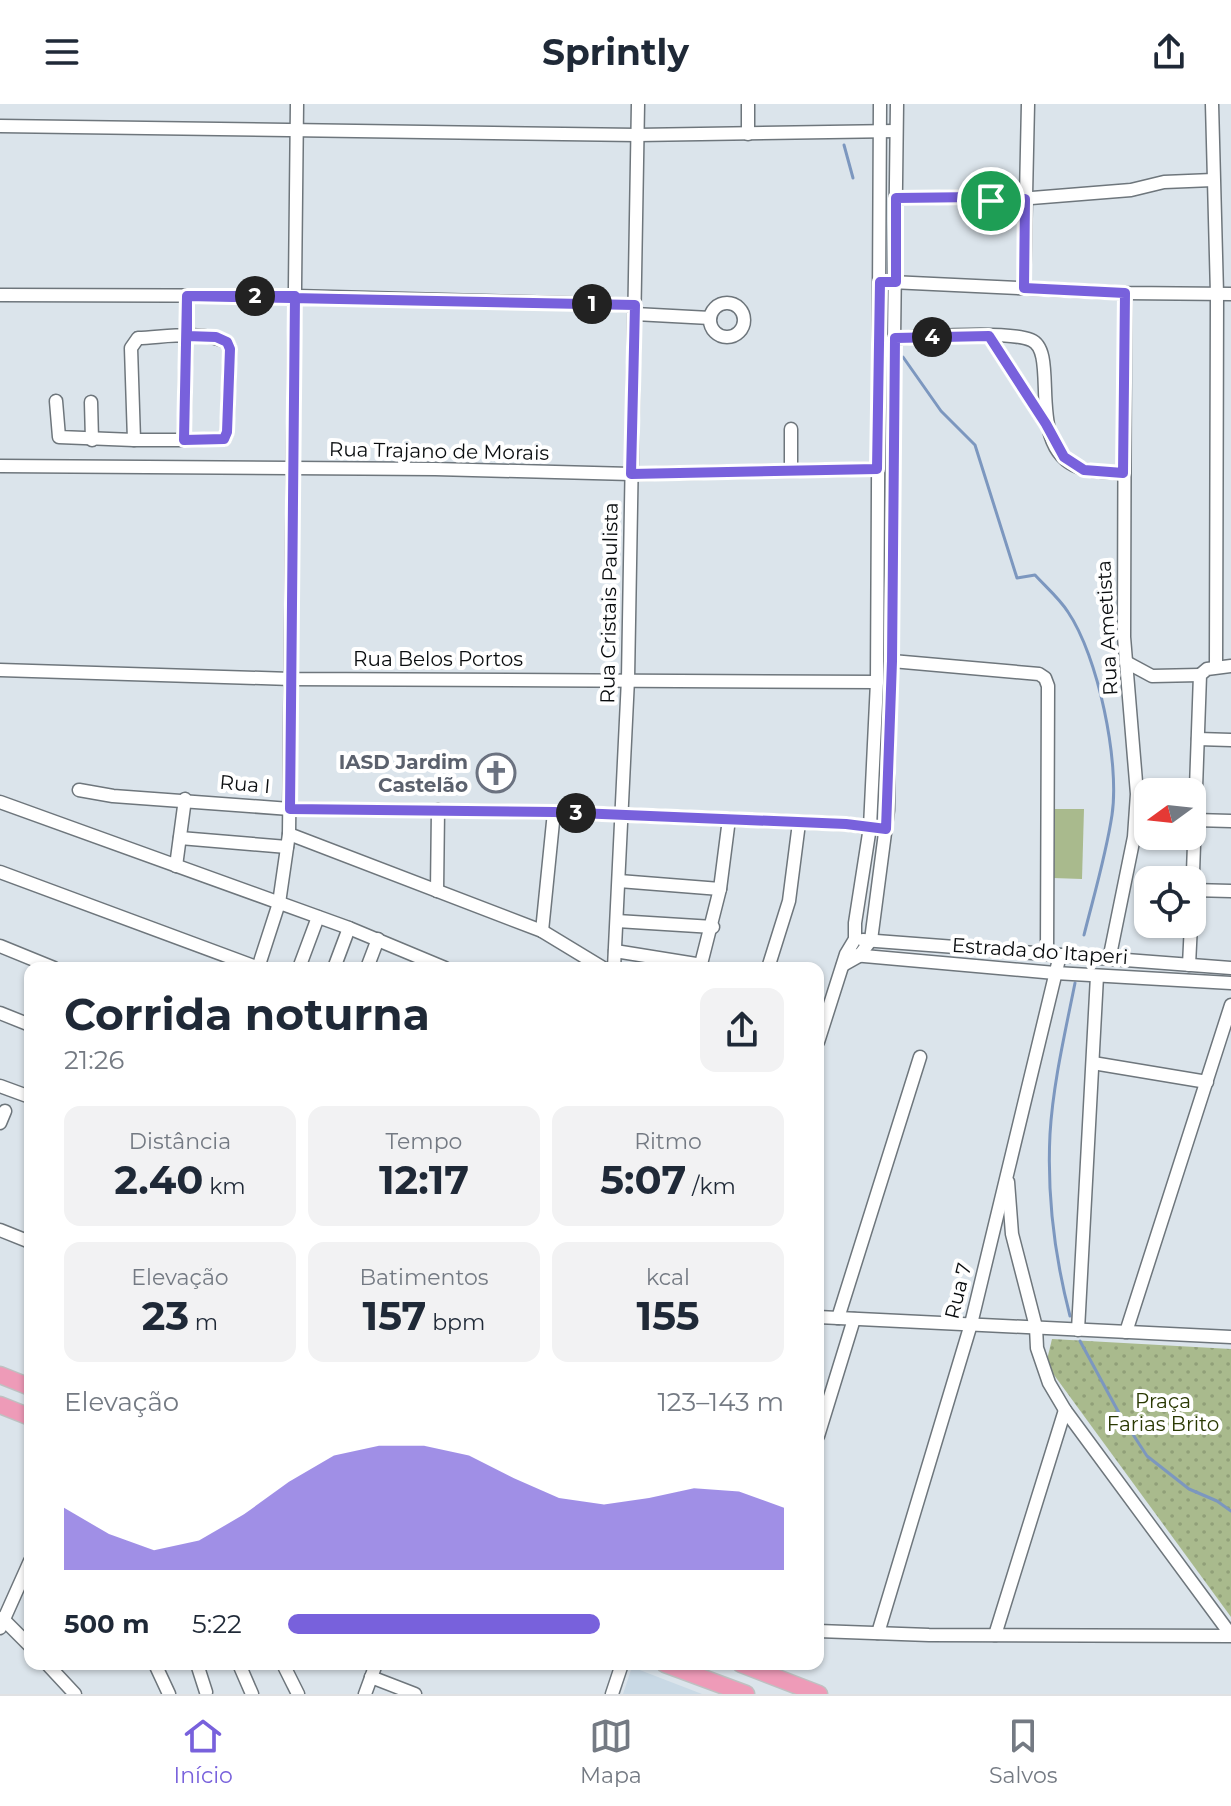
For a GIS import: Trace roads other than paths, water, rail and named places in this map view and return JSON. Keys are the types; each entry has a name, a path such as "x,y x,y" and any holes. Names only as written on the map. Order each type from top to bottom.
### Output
{"main road":[{"path":"0,1375 24,1385"},
{"path":"0,1405 24,1415"},
{"path":"681,1670 746,1694"},
{"path":"757,1670 819,1694"}],"street":[{"path":"261,962 279,903 290,809 297,104"},
{"name":"Rua Cristais Paulista","path":"614,962 628,679 638,104"},
{"path":"748,104 748,134"},
{"path":"824,1026 855,939 870,827 877,682 880,104"},
{"path":"849,958 871,940 886,829 892,665 897,104"},
{"path":"1024,288 1028,104"},
{"path":"1197,778 1198,739 1208,670 1217,294 1212,104"},
{"path":"0,126 637,135 896,131"},
{"path":"896,198 979,197 995,201 1131,190 1164,182 1213,180"},
{"path":"880,282 1125,293 1231,294"},
{"name":"Rua Ametista","path":"1112,959 1110,955 1134,837 1137,794 1126,662 1123,473 1125,293"},
{"path":"0,295 295,296 635,310 710,318"},
{"path":"184,440 187,296"},
{"path":"56,401 59,437 92,440 134,440 184,440 224,439 227,432 230,349 227,342 216,337 187,336 138,338 134,342 131,348 134,440"},
{"path":"895,338 989,336 1026,338 1038,344 1041,349 1046,424"},
{"path":"989,336 1046,424 1059,450 1070,462 1084,470 1123,473"},
{"path":"91,402 92,440"},
{"path":"791,429 791,470"},
{"name":"Rua Trajano de Morais","path":"0,466 435,469 631,474 877,469"},
{"path":"1126,662 1152,676 1231,666"},
{"path":"892,665 908,670"},
{"name":"Rua 7","path":"878,1633 971,1324 1055,973 1048,686 1045,678 1039,674 892,665"},
{"name":"Rua Belos Portos","path":"0,670 291,679 877,682"},
{"path":"1198,739 1231,740"},
{"name":"Rua I","path":"79,790 113,796 290,809 554,812 886,829"},
{"path":"176,866 185,799"},
{"path":"0,802 349,928 429,962"},
{"path":"437,891 438,810"},
{"path":"542,931 554,812"},
{"path":"702,962 713,927 729,819"},
{"path":"1206,820 1231,821"},
{"path":"770,962 789,901 799,823"},
{"path":"180,838 288,840 542,931 593,962"},
{"path":"0,872 243,962"},
{"path":"619,881 720,889"},
{"path":"1206,890 1231,891"},
{"path":"301,962 318,917"},
{"path":"617,921 713,927"},
{"path":"336,962 349,928"},
{"path":"1189,965 1190,938"},
{"path":"369,962 378,939"},
{"name":"Estrada do Itaperi","path":"855,939 1231,968"},
{"path":"0,946 39,962"},
{"path":"615,951 678,962"},
{"path":"404,962 408,953"},
{"name":"Estrada do Itaperi","path":"849,958 1231,983"},
{"path":"1078,1330 1097,976"},
{"path":"1126,1332 1231,1005"},
{"path":"0,1013 24,1023"},
{"path":"838,1318 920,1057"},
{"path":"1093,1063 1207,1082"},
{"path":"0,1086 24,1095"},
{"path":"1008,1171 1012,1234 1036,1327 1041,1363 1065,1410 1231,1635"},
{"path":"0,1230 24,1240"},
{"path":"824,1317 1231,1337"},
{"path":"824,1416 854,1319"},
{"path":"995,1635 1065,1410"},
{"path":"24,1574 2,1621 24,1641"},
{"path":"824,1631 1231,1635"},
{"path":"52,1670 70,1692"},
{"path":"158,1670 169,1694"},
{"path":"199,1670 206,1692"},
{"path":"242,1670 252,1694"},
{"path":"286,1670 298,1694"},
{"path":"365,1694 374,1670"},
{"path":"612,1694 620,1670"},
{"path":"371,1677 415,1694"}],"waterway":[{"path":"844,145 853,178"},
{"path":"903,357 941,411 975,445 1017,578 1035,575 1057,598 1079,631 1089,655 1110,739 1114,793 1106,845 1084,935"},
{"path":"1070,1316 1053,1226 1049,1157 1054,1096 1075,983"},
{"path":"1080,1341 1119,1413 1147,1456 1189,1489 1231,1511"}],"place":[{"name":"IASD Jardim Castelão","path":"496,773"}],"park label":[{"name":"Praça Farias Brito","path":"1163,1412"}]}
